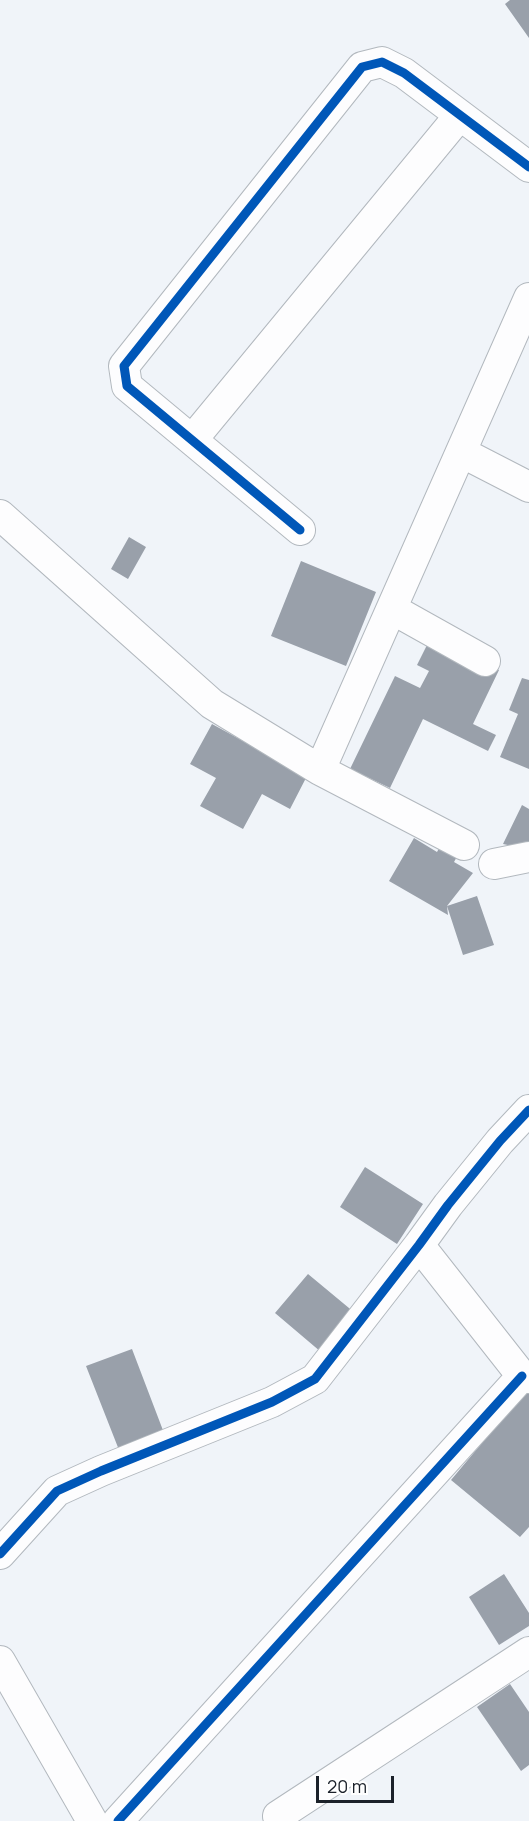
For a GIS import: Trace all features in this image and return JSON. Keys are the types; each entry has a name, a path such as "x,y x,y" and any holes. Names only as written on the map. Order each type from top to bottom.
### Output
{"street":[{"path":"300,530 127,386 124,366 362,67 381,62 404,73 529,167"},
{"path":"192,440 460,115"},
{"path":"321,770 529,298"},
{"path":"461,452 529,488"},
{"path":"0,515 212,704 321,770 464,844"},
{"path":"392,609 485,661"},
{"path":"494,864 529,857"},
{"path":"0,1554 57,1491 100,1471 272,1402 315,1379 448,1205 500,1141 529,1110"},
{"path":"118,1821 525,1377 419,1245"},
{"path":"278,1816 529,1652"},
{"path":"0,1661 93,1821"}],"building":[{"path":"510,0 529,0 529,38 505,4"},
{"path":"129,537 146,547 128,579 111,569"},
{"path":"301,561 376,592 346,666 271,636"},
{"path":"431,637 499,670 473,724 496,735 488,751 423,719 390,788 350,769 395,676 420,688 429,671 417,665"},
{"path":"522,678 529,680 529,769 500,757 518,714 509,710"},
{"path":"212,724 307,776 290,809 262,794 243,829 200,806 216,778 190,764"},
{"path":"522,805 529,809 529,847 503,844"},
{"path":"414,838 437,852 442,843 459,853 454,862 473,873 447,906 448,915 389,881"},
{"path":"477,896 494,945 463,955 447,906"},
{"path":"365,1167 423,1204 397,1244 340,1207"},
{"path":"308,1274 355,1313 321,1352 275,1313"},
{"path":"132,1349 164,1433 119,1450 86,1366"},
{"path":"529,1393 529,1527 520,1537 451,1480 523,1394"},
{"path":"504,1574 529,1613 529,1626 499,1645 469,1597"},
{"path":"510,1684 529,1712 529,1765 521,1771 477,1707"}],"cycle path":[{"path":"300,530 127,386 124,366 362,67 382,62 404,73 529,167"},
{"path":"0,1554 57,1491 272,1402 315,1379 448,1205 500,1141 529,1110"},
{"path":"118,1821 522,1376"}]}
